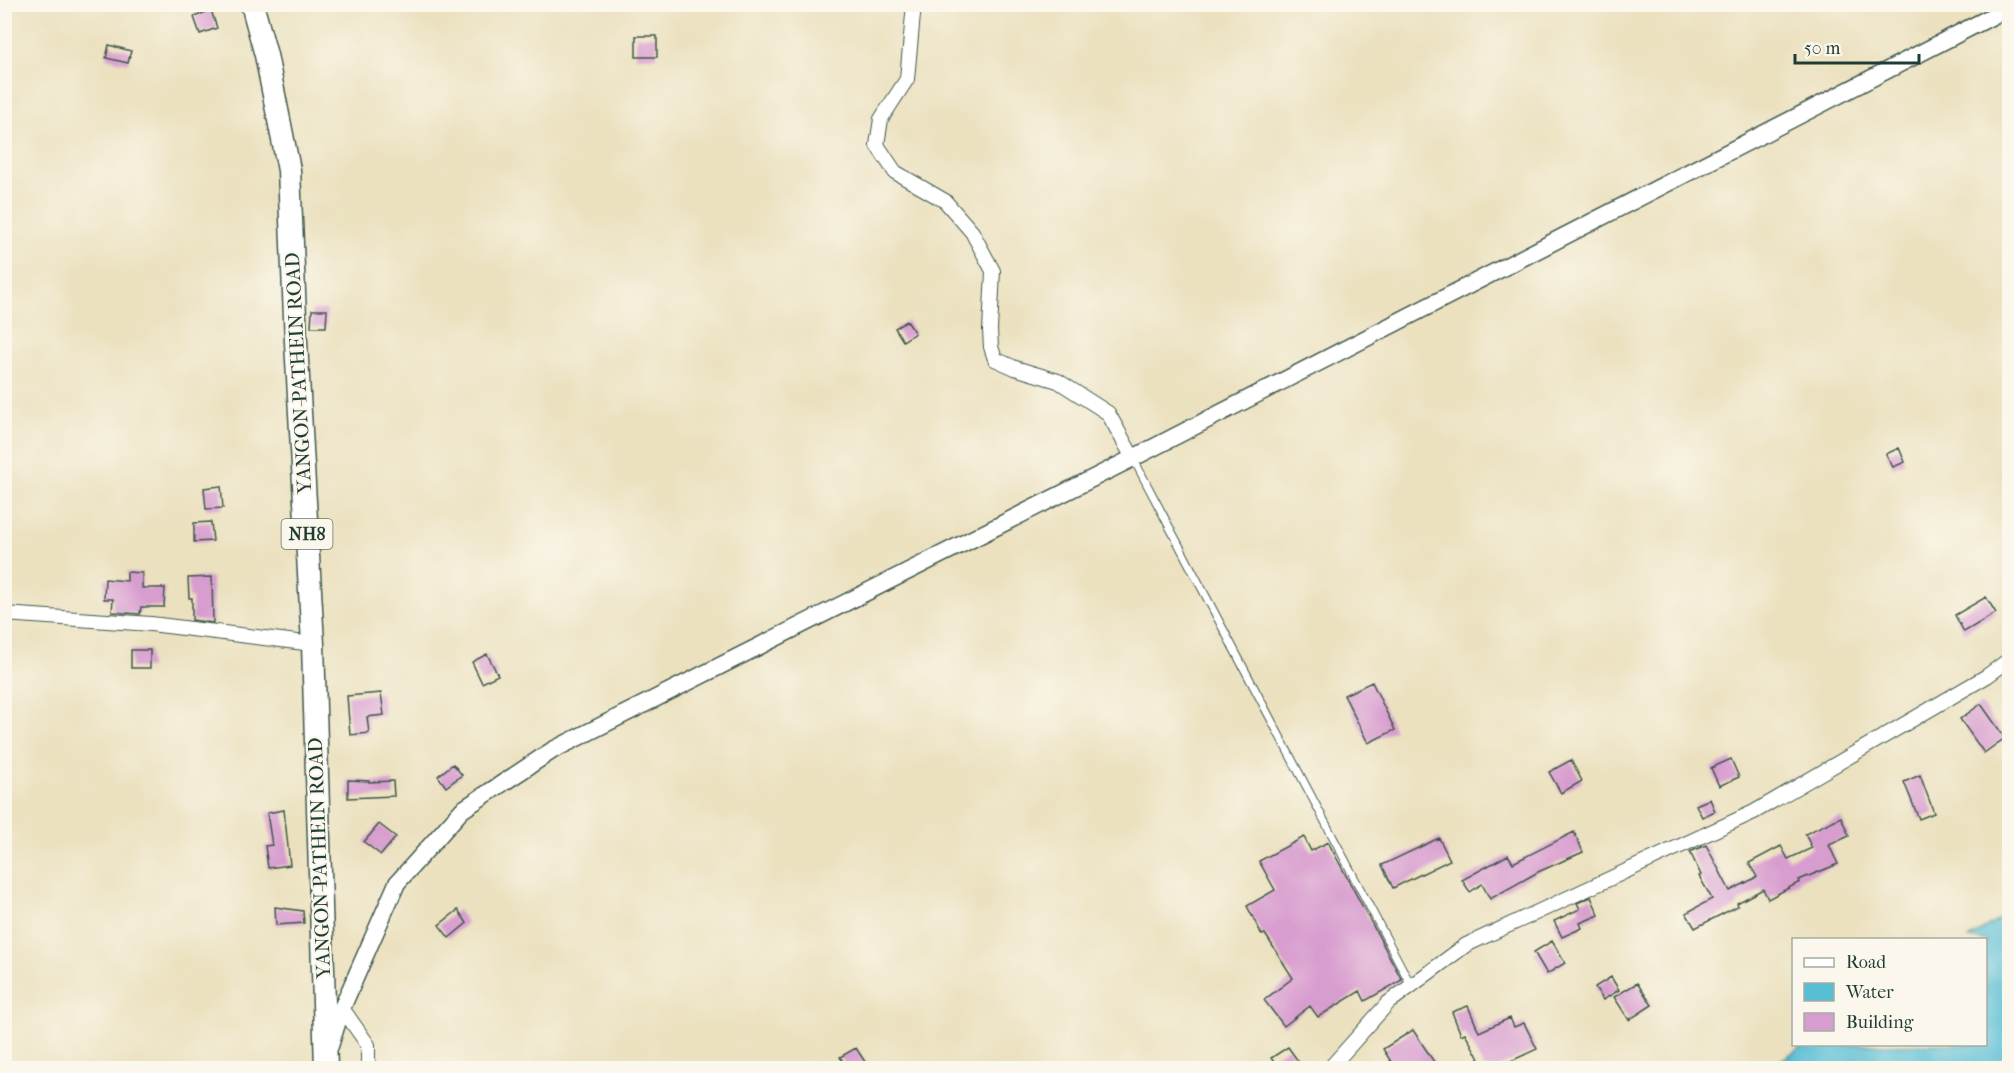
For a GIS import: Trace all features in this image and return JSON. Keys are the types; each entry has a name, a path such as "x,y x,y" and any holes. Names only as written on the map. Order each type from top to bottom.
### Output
{"highway":[{"name":"YANGON-PATHEIN ROAD","path":"252,4 266,55 289,170 296,342 314,644 325,1065"}],"street":[{"path":"914,4 907,79 881,119 878,145 896,172 945,201 972,232 993,271 990,330 991,347 995,359 1015,368 1058,381 1108,413 1133,458"},
{"path":"325,1065 342,1008 397,882 462,810 553,750 1133,458 2010,8"},
{"path":"4,614 151,624 314,644"},
{"path":"1330,1068 1388,1003 1466,945 1754,812 1987,676 2010,659"},
{"path":"342,1008 368,1045 368,1068"}],"lane":[{"path":"1133,458 1411,985"}],"water":[{"path":"2009,913 2009,1068 1768,1068 1803,1046 1987,1046 1987,938 1970,938"}],"building":[{"path":"211,10 217,28 200,34 194,17"},
{"path":"636,36 657,36 657,57 636,57"},
{"path":"109,45 131,51 128,63 106,58"},
{"path":"312,310 327,310 326,327 311,327"},
{"path":"907,321 915,333 903,341 895,328"},
{"path":"1899,448 1905,462 1893,467 1886,454"},
{"path":"221,486 223,508 206,509 204,488"},
{"path":"211,522 213,541 194,542 194,523"},
{"path":"127,572 142,573 142,588 165,588 164,607 141,607 140,614 112,612 113,599 104,599 105,579 127,581"},
{"path":"212,577 213,623 192,620 192,598 189,598 188,578"},
{"path":"1986,597 1996,613 1964,632 1955,615"},
{"path":"131,650 150,650 150,668 131,668"},
{"path":"487,654 498,675 482,683 472,662"},
{"path":"1372,682 1395,730 1368,743 1344,695"},
{"path":"381,693 384,715 367,717 369,733 350,735 347,696"},
{"path":"1981,704 2005,738 1984,753 1960,719"},
{"path":"1731,759 1739,777 1719,786 1711,768"},
{"path":"1571,760 1582,781 1561,793 1549,772"},
{"path":"453,764 462,775 446,787 438,776"},
{"path":"1920,775 1934,813 1919,819 1904,782"},
{"path":"348,780 393,781 394,796 348,798"},
{"path":"1710,799 1715,811 1702,817 1696,805"},
{"path":"284,810 290,865 268,868 265,846 272,845 267,813"},
{"path":"1841,817 1849,836 1829,845 1838,864 1799,880 1800,882 1768,899 1763,889 1737,903 1738,906 1695,928 1686,913 1712,899 1699,876 1701,875 1690,852 1706,845 1730,891 1757,877 1749,863 1781,846 1788,859 1812,848 1805,834"},
{"path":"379,824 396,837 381,855 364,842"},
{"path":"1574,832 1583,852 1538,872 1490,899 1482,884 1470,892 1462,880 1508,855 1513,863"},
{"path":"1304,837 1311,851 1328,842 1402,980 1365,1001 1360,991 1318,1017 1310,1006 1284,1026 1264,1000 1293,978 1265,934 1262,935 1247,906 1275,890 1259,861"},
{"path":"1439,838 1450,860 1393,888 1382,865"},
{"path":"1591,897 1599,915 1580,923 1582,928 1562,937 1554,921 1580,909 1577,903"},
{"path":"275,907 303,911 304,923 276,925"},
{"path":"458,910 467,923 449,938 439,925"},
{"path":"1552,941 1565,963 1547,974 1534,952"},
{"path":"1611,977 1619,990 1603,1000 1595,987"},
{"path":"1637,983 1652,1005 1629,1020 1614,997"},
{"path":"1468,1006 1479,1032 1510,1018 1514,1027 1524,1023 1537,1049 1496,1068 1484,1068 1465,1033 1461,1035 1452,1012"},
{"path":"1413,1030 1438,1068 1395,1068 1383,1049"},
{"path":"1288,1047 1303,1068 1278,1068 1271,1058"},
{"path":"856,1048 869,1068 847,1068 840,1057"}]}
